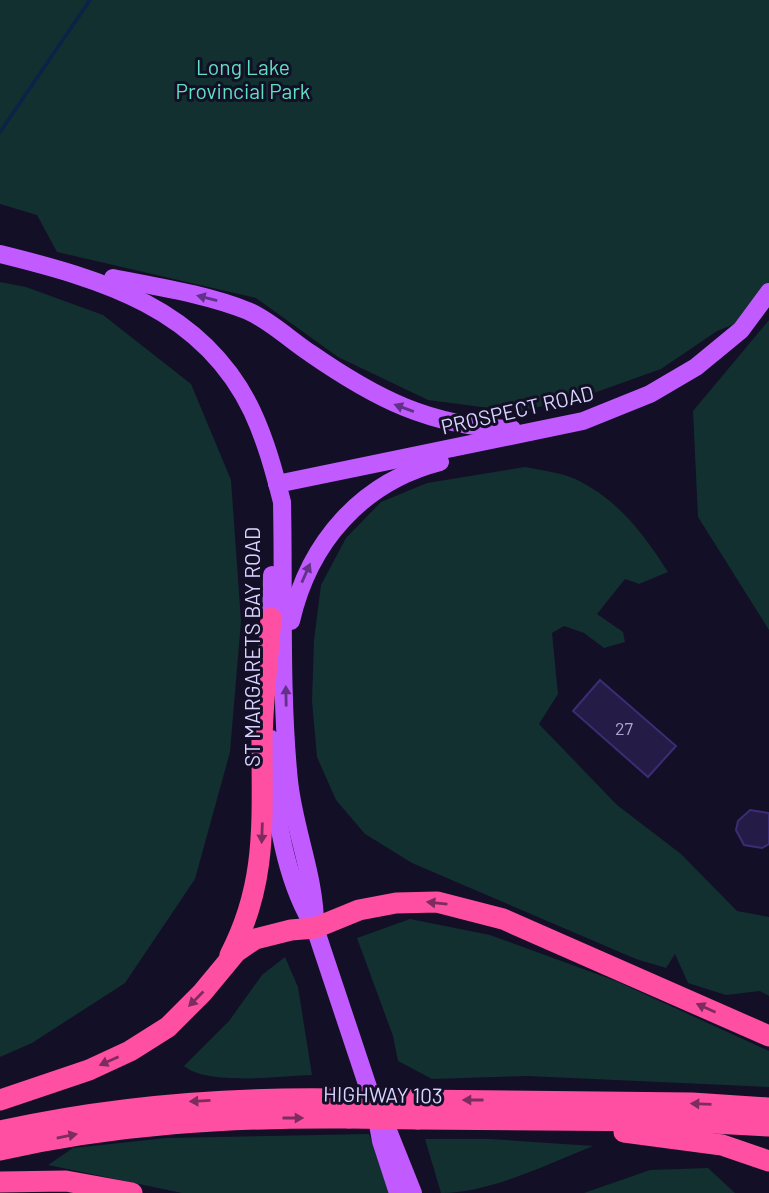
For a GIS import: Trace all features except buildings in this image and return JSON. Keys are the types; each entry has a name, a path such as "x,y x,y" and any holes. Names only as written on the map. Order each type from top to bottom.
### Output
{"highway":[{"path":"222,969 247,917 261,861 262,745 271,618"},
{"path":"0,1100 89,1070 130,1051 168,1027 236,952 255,939 284,931 315,928 359,910 396,903 437,902 469,908 503,919 769,1036"},
{"name":"HIGHWAY 103","path":"0,1131 99,1112 164,1104 414,1109 670,1103 769,1108"},
{"name":"HIGHWAY 103","path":"0,1150 92,1132 163,1122 345,1108"},
{"name":"HIGHWAY 103","path":"414,1109 518,1119 769,1126"},
{"path":"518,1119 722,1145 769,1161"},
{"path":"0,1182 66,1181 132,1193"}],"main road":[{"name":"ST MARGARETS BAY ROAD","path":"0,254 44,265 134,295 172,318 200,342 251,409 267,446 282,502 288,779 299,843 316,906 315,928"},
{"path":"44,265 189,293 250,312 358,386 396,405 437,420 478,427 543,430"},
{"name":"PROSPECT ROAD","path":"277,484 583,421 639,399 696,367 741,330 769,292"},
{"path":"285,663 290,621 302,581 321,544 348,513 387,483 418,467 533,438 543,430"},
{"name":"ST MARGARETS BAY ROAD","path":"277,484 273,502 270,709 275,787 284,839 301,907 315,928 375,1108 381,1141 398,1193"},
{"name":"ST MARGARETS BAY ROAD","path":"375,1108 393,1140 412,1193"}],"green space":[{"name":"Long Lake Provincial Park","path":"0,0 769,0 769,288 752,317 717,331 661,369 591,394 519,412 428,400 338,357 256,298 57,252 37,215 0,204"},
{"path":"0,282 26,287 103,315 191,384 231,480 241,621 230,752 195,879 125,983 32,1043 0,1057"},
{"path":"769,320 769,630 698,517 693,411"},
{"path":"525,467 573,478 603,496 639,530 668,572 639,584 625,579 597,614 623,632 625,642 604,648 584,633 564,626 552,633 558,694 539,724 617,805 681,854 737,911 769,917 769,996 760,991 726,995 688,983 675,954 666,968 636,959 412,863 365,834 336,800 317,757 312,701 314,640 321,585 346,538 381,502 427,483"},
{"path":"410,919 490,935 616,981 769,1051 769,1087 527,1076 432,1079 398,1061 393,1036 357,938"},
{"path":"285,957 298,987 312,1075 227,1078 209,1076 184,1066 229,1021 262,975"},
{"path":"369,1134 392,1193 182,1193 48,1165 73,1148 166,1138"},
{"path":"425,1139 490,1139 593,1146 499,1183 460,1192 441,1193"},
{"path":"708,1168 735,1193 584,1193 650,1170"}],"waterway":[{"path":"0,132 90,0"}]}
